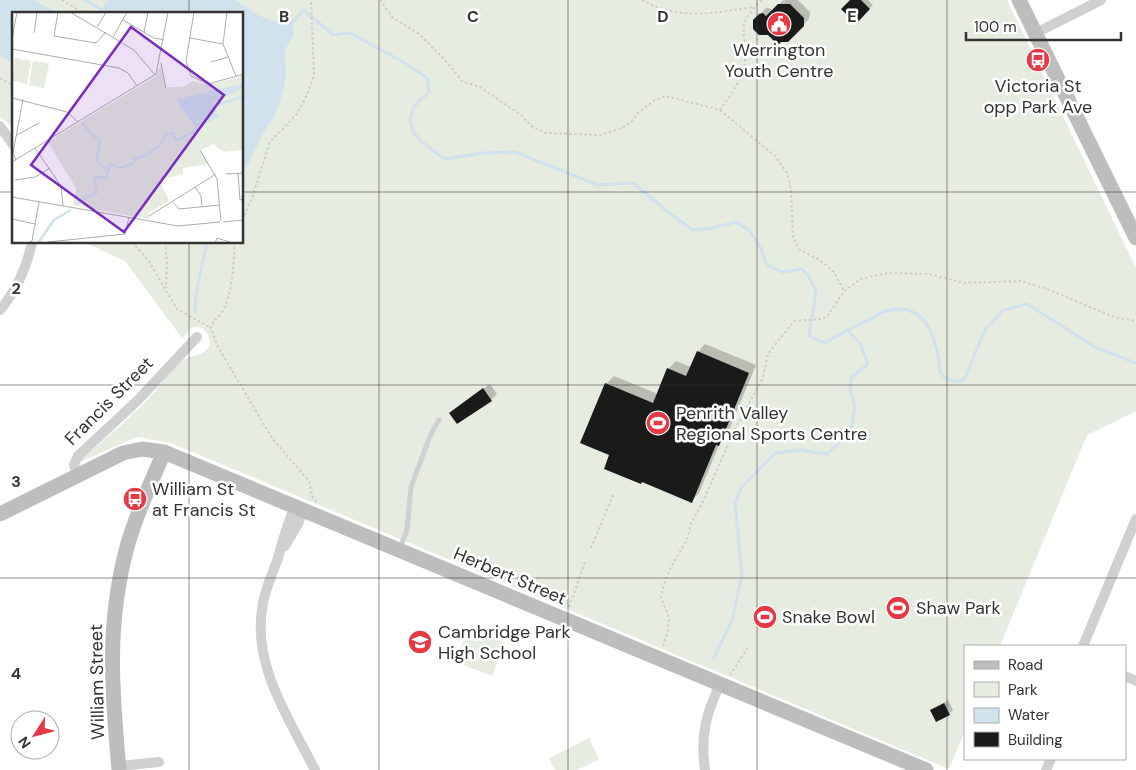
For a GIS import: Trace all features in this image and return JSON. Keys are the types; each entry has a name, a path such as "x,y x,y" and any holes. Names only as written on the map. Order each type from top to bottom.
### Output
{"street":[{"path":"1019,0 1136,238"},
{"path":"1036,34 1101,0"},
{"path":"0,126 12,143"},
{"path":"0,310 21,276 31,244"},
{"name":"Francis Street","path":"0,514 78,475 74,465 78,456 138,400 197,337"},
{"name":"Herbert Street","path":"78,475 123,453 136,449 164,452 926,770"},
{"name":"William Street","path":"119,768 112,682 111,647 114,608 127,546 136,519 164,452"},
{"path":"303,510 298,524 277,560 265,592 261,633 262,649 272,683 315,770"},
{"path":"1083,645 1136,519"},
{"path":"705,770 703,754 705,725 709,708 722,685"},
{"path":"119,768 159,762"}],"lane":[{"path":"399,551 407,530 411,487 430,436 439,420"}],"path":[{"path":"62,0 82,12"},
{"path":"244,216 251,201 270,142 297,114 307,95 314,75 311,0"},
{"path":"380,0 392,17 419,34 444,59 462,82 480,87 521,115 531,126 546,134 600,135 622,128 655,100 666,96 720,110 775,156 787,173 792,190 793,237 799,249 821,261 834,272 844,292"},
{"path":"642,0 661,9 689,14 755,7"},
{"path":"720,110 734,91 744,68 743,24 746,17 762,0"},
{"path":"0,78 12,85"},
{"path":"134,244 148,260 166,288 177,310 211,328"},
{"path":"164,244 167,263 166,288"},
{"path":"235,244 230,289 220,317 214,320 211,328 218,347 272,438 309,481 313,499 319,501 303,510"},
{"path":"658,658 668,630 669,618 661,597 664,584 686,540 691,523 701,506 736,427 762,380 768,354 794,321 820,320 827,317 844,292 861,279 887,273 928,274 965,283 1022,281 1047,289 1114,317 1136,321"},
{"path":"591,548 614,492"},
{"path":"569,607 585,562"},
{"path":"722,685 748,646"}],"green space":[{"path":"0,0 1007,0 1136,268 1136,411 1087,435 1000,645 964,645 964,733 949,769 171,443 137,437 82,461 152,395 176,365 185,359 204,352 210,345 207,333 199,327 191,328 182,338 125,261 88,244 244,244 244,12 12,12 12,126 0,117"},
{"path":"468,628 504,643 492,676 456,662"},
{"path":"589,738 599,759 577,770 555,770 549,758"}],"water":[{"path":"0,0 34,0 56,12 12,12 12,64 0,56"},
{"path":"109,0 235,0 258,15 272,21 292,24 294,35 284,54 286,74 280,100 274,117 266,128 244,172 244,12 101,12"}],"building":[{"path":"850,0 861,0 870,9 856,24 841,9"},
{"name":"Werrington Youth Centre","path":"778,4 790,4 804,18 804,26 788,42 781,42 778,45 768,35 759,35 753,29 753,20 759,14 763,13 766,16"},
{"name":"Penrith Valley Regional Sports Centre","path":"697,351 749,373 719,446 716,445 692,503 642,482 641,484 604,469 609,455 580,443 605,383 653,403 667,368 686,376"},
{"path":"483,388 492,401 457,424 449,413"},
{"path":"944,703 950,715 936,722 930,710"}],"waterway":[{"path":"85,0 104,12"},
{"path":"290,25 304,10 333,35 350,33 405,63 427,78 429,92 415,106 411,115 411,123 413,131 424,144 445,159 484,153 515,152 598,185 633,183 693,230 713,228 736,222 750,231 761,249 767,265 782,272 802,269 809,277 816,291 809,336 825,343 880,313 900,309 911,311 927,325 936,347 940,372 950,380 960,381 964,380 985,330 1003,310 1027,304 1095,347 1136,363"},
{"path":"195,313 196,294 207,244"},
{"path":"714,658 733,618 742,574 735,503 741,488 775,453 800,450 827,454 851,432 855,406 850,390 851,378 868,364 860,343 847,330"}],"place":[{"name":"Werrington Youth Centre","path":"779,24"},
{"name":"Victoria St opp Park Ave","path":"1038,60"},
{"name":"Penrith Valley Regional Sports Centre","path":"658,423"},
{"name":"William St at Francis St","path":"135,499"},
{"name":"Shaw Park","path":"898,608"},
{"name":"Snake Bowl","path":"765,617"},
{"name":"Cambridge Park High School","path":"420,642"}]}
